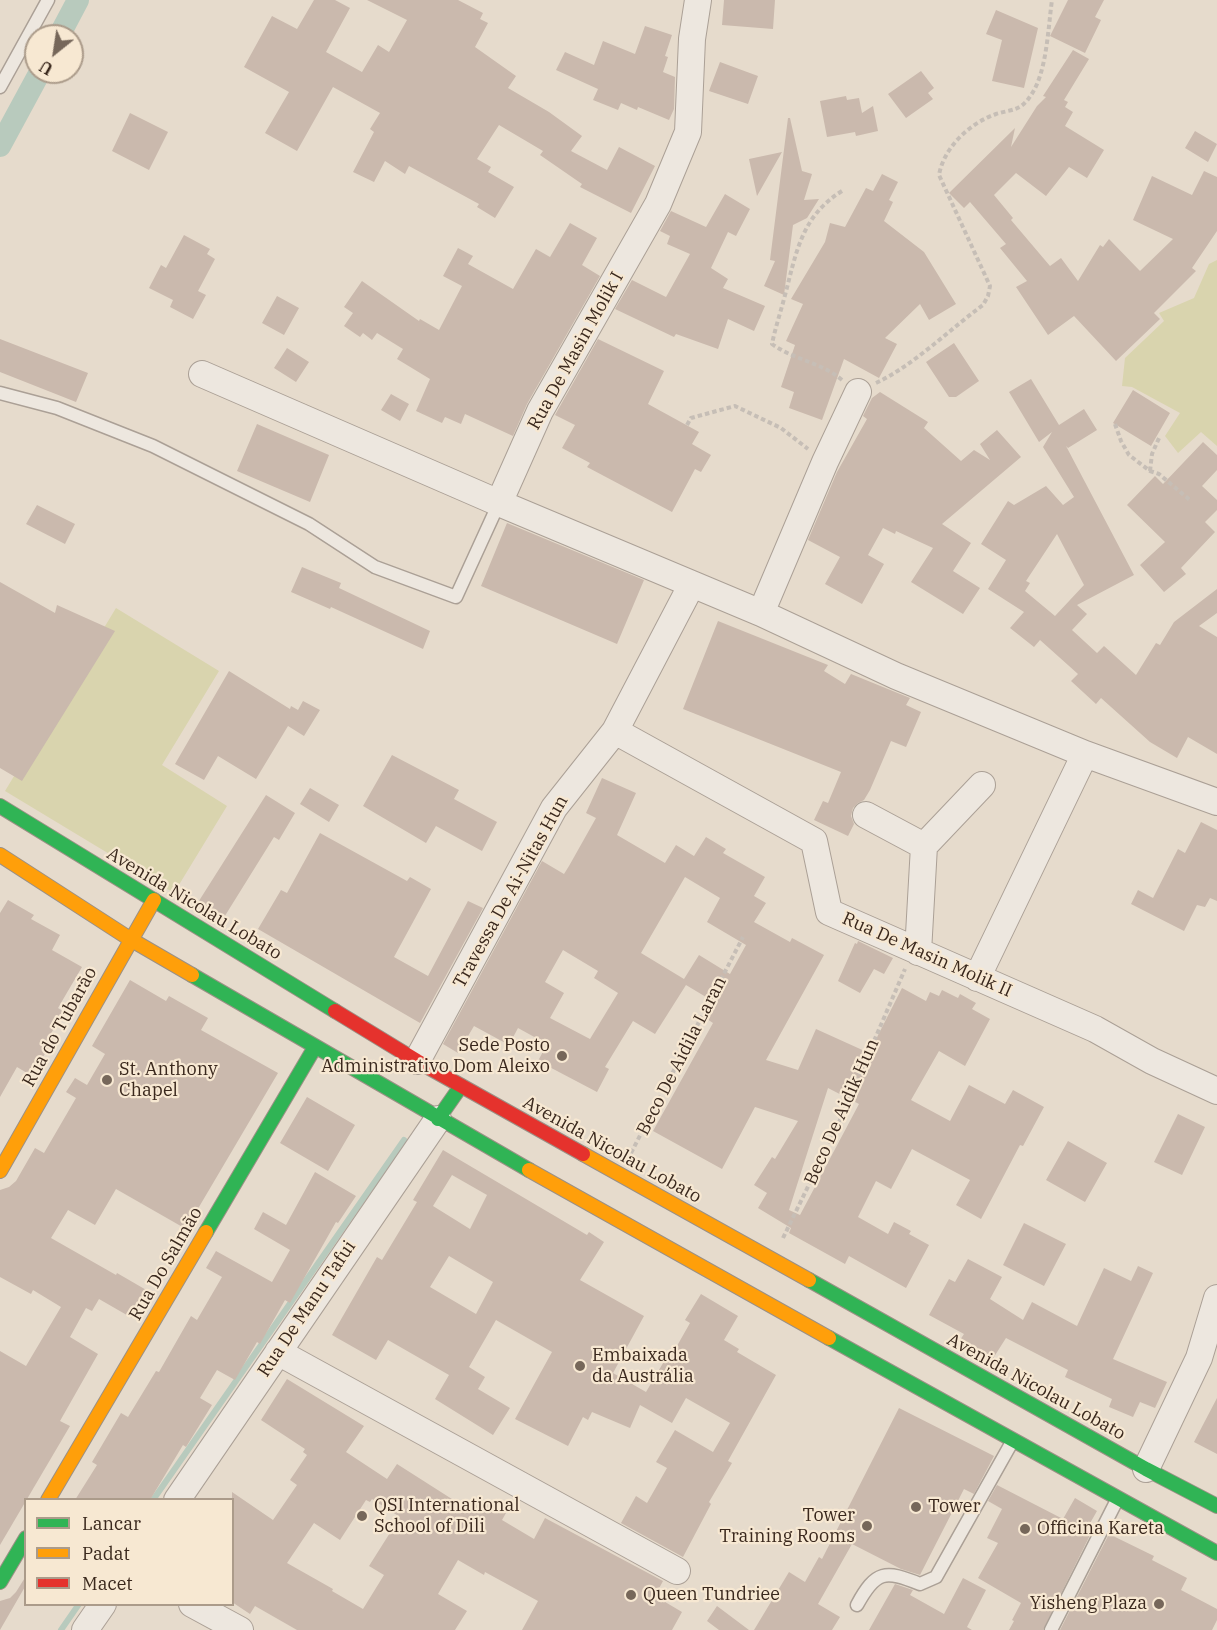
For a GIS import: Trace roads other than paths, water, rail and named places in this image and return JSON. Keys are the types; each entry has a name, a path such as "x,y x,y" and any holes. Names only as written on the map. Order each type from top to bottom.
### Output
{"main road":[{"name":"Avenida Nicolau Lobato","path":"0,806 417,1061 1146,1469 1217,1506"},
{"path":"0,855 130,939 438,1119 1012,1441 1217,1553"},
{"name":"Rua do Tubarão","path":"0,1171 154,900"},
{"name":"Rua Do Salmão","path":"49,1498 315,1047"},
{"path":"438,1119 461,1086"},
{"path":"0,1582 24,1541"}],"street":[{"name":"Rua De Masin Molik I","path":"499,502 540,411 658,204 688,132 692,39 698,0"},
{"path":"202,374 761,613 896,676 1085,754 1217,802"},
{"path":"761,613 825,462 858,392"},
{"path":"615,731 692,584"},
{"name":"Rua De Masin Molik II","path":"615,731 814,841 829,912 913,957 977,978 1095,1029 1152,1061 1217,1091"},
{"name":"Travessa De Ai-Nitas Hun","path":"417,1061 554,808 615,731"},
{"path":"977,978 1085,754"},
{"path":"913,957 924,846 982,784"},
{"path":"866,815 924,846"},
{"name":"Rua De Manu Tafui","path":"178,1498 438,1119"},
{"path":"1146,1469 1199,1358 1217,1298"},
{"path":"278,1352 677,1571"},
{"path":"85,1630 102,1606"},
{"path":"194,1606 240,1630"}],"lane":[{"path":"0,87 48,0"},
{"path":"0,393 57,408 153,446 309,524 375,567 456,597 499,502"},
{"path":"857,1605 866,1588 878,1577 896,1574 920,1584 936,1577 1012,1441"},
{"path":"1051,1630 1118,1499"}],"waterway":[{"path":"65,24 78,0"},
{"path":"0,146 34,84"},
{"path":"154,1498 404,1140"},
{"path":"61,1630 78,1606"}],"place":[{"name":"Sede Posto Administrativo Dom Aleixo","path":"562,1056"},
{"name":"St. Anthony Chapel","path":"107,1080"},
{"name":"Embaixada da Austrália","path":"580,1366"},
{"name":"Tower","path":"916,1507"},
{"name":"QSI International School of Dili","path":"362,1516"},
{"name":"Tower Training Rooms","path":"867,1526"},
{"name":"Officina Kareta","path":"1025,1529"},
{"name":"Queen Tundriee","path":"631,1595"},
{"name":"Yisheng Plaza","path":"1159,1604"}]}
